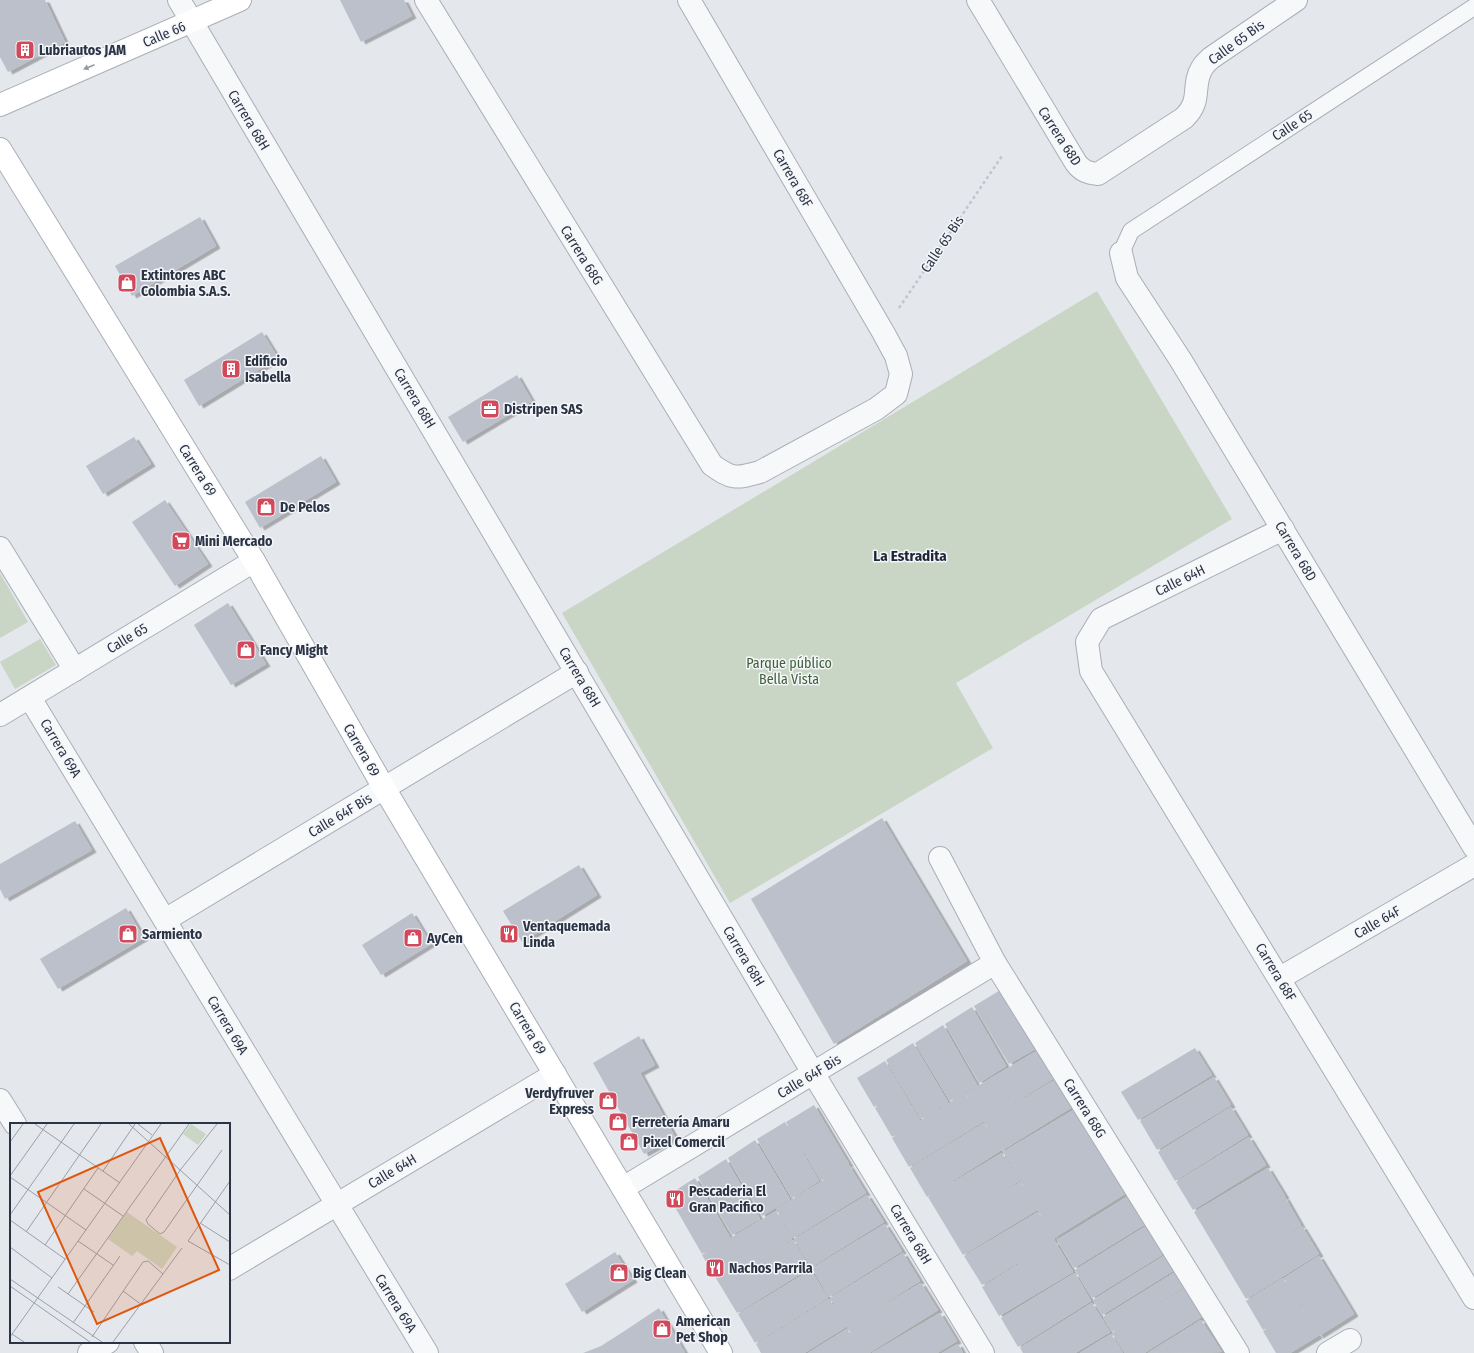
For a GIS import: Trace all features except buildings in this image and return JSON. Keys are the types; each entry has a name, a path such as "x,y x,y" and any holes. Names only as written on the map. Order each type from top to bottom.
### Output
{"street":[{"name":"Carrera 68H","path":"179,0 813,1073 983,1353"},
{"name":"Calle 66","path":"0,105 240,0"},
{"name":"Carrera 68G","path":"426,0 712,465 728,476 743,477 760,472 876,409 896,394 902,374 896,356"},
{"name":"Carrera 68F","path":"689,0 896,356"},
{"name":"Carrera 68D","path":"978,0 1081,170 1098,174 1184,118"},
{"name":"Calle 65 Bis","path":"1184,118 1192,111 1196,102 1198,78 1202,67 1211,58 1296,0"},
{"name":"Carrera 69","path":"0,149 254,561 384,788 721,1353"},
{"name":"Carrera 68D","path":"1121,254 1127,278 1180,359 1474,847"},
{"name":"Calle 64H","path":"1087,642 1101,619 1283,529"},
{"path":"0,548 75,670"},
{"name":"Calle 65","path":"0,715 254,561"},
{"name":"Carrera 68F","path":"1087,642 1091,671 1280,978 1474,1298"},
{"name":"Calle 64F Bis","path":"165,920 577,672"},
{"name":"Carrera 69A","path":"30,698 427,1353"},
{"name":"Carrera 68G","path":"940,858 995,963 1238,1353"},
{"name":"Calle 64F","path":"1280,978 1474,865"},
{"name":"Calle 64F Bis","path":"623,1188 995,963"},
{"name":"Calle 64H","path":"230,1268 555,1074"},
{"path":"0,1100 14,1123"},
{"path":"1328,1353 1350,1340"},
{"path":"89,1353 106,1343"},
{"path":"146,1343 152,1353"}],"lane":[{"name":"Calle 65","path":"1121,254 1131,231 1474,7"}],"path":[{"name":"Calle 65 Bis","path":"883,332 1002,156"}],"green space":[{"name":"Parque público Bella Vista","path":"1097,291 1232,519 956,683 993,748 730,903 562,613"},
{"path":"0,573 28,622 0,638"},
{"path":"40,639 56,665 15,689 0,662"}],"place":[{"name":"Lubriautos JAM","path":"25,50"},
{"name":"Extintores ABC Colombia S.A.S.","path":"127,283"},
{"name":"Edificio Isabella","path":"231,369"},
{"name":"Distripen SAS","path":"490,409"},
{"name":"De Pelos","path":"266,507"},
{"name":"Mini Mercado","path":"181,541"},
{"name":"Fancy Might","path":"246,650"},
{"name":"Sarmiento","path":"128,934"},
{"name":"Ventaquemada Linda","path":"509,934"},
{"name":"AyCen","path":"413,938"},
{"name":"Verdyfruver Express","path":"608,1101"},
{"name":"Ferretería Amaru","path":"618,1122"},
{"name":"Pixel Comercil","path":"629,1142"},
{"name":"Pescaderia El Gran Pacifico","path":"675,1199"},
{"name":"Nachos Parrila","path":"715,1268"},
{"name":"Big Clean","path":"619,1273"},
{"name":"American Pet Shop","path":"662,1329"}],"district":[{"name":"La Estradita","path":"910,556"}]}
